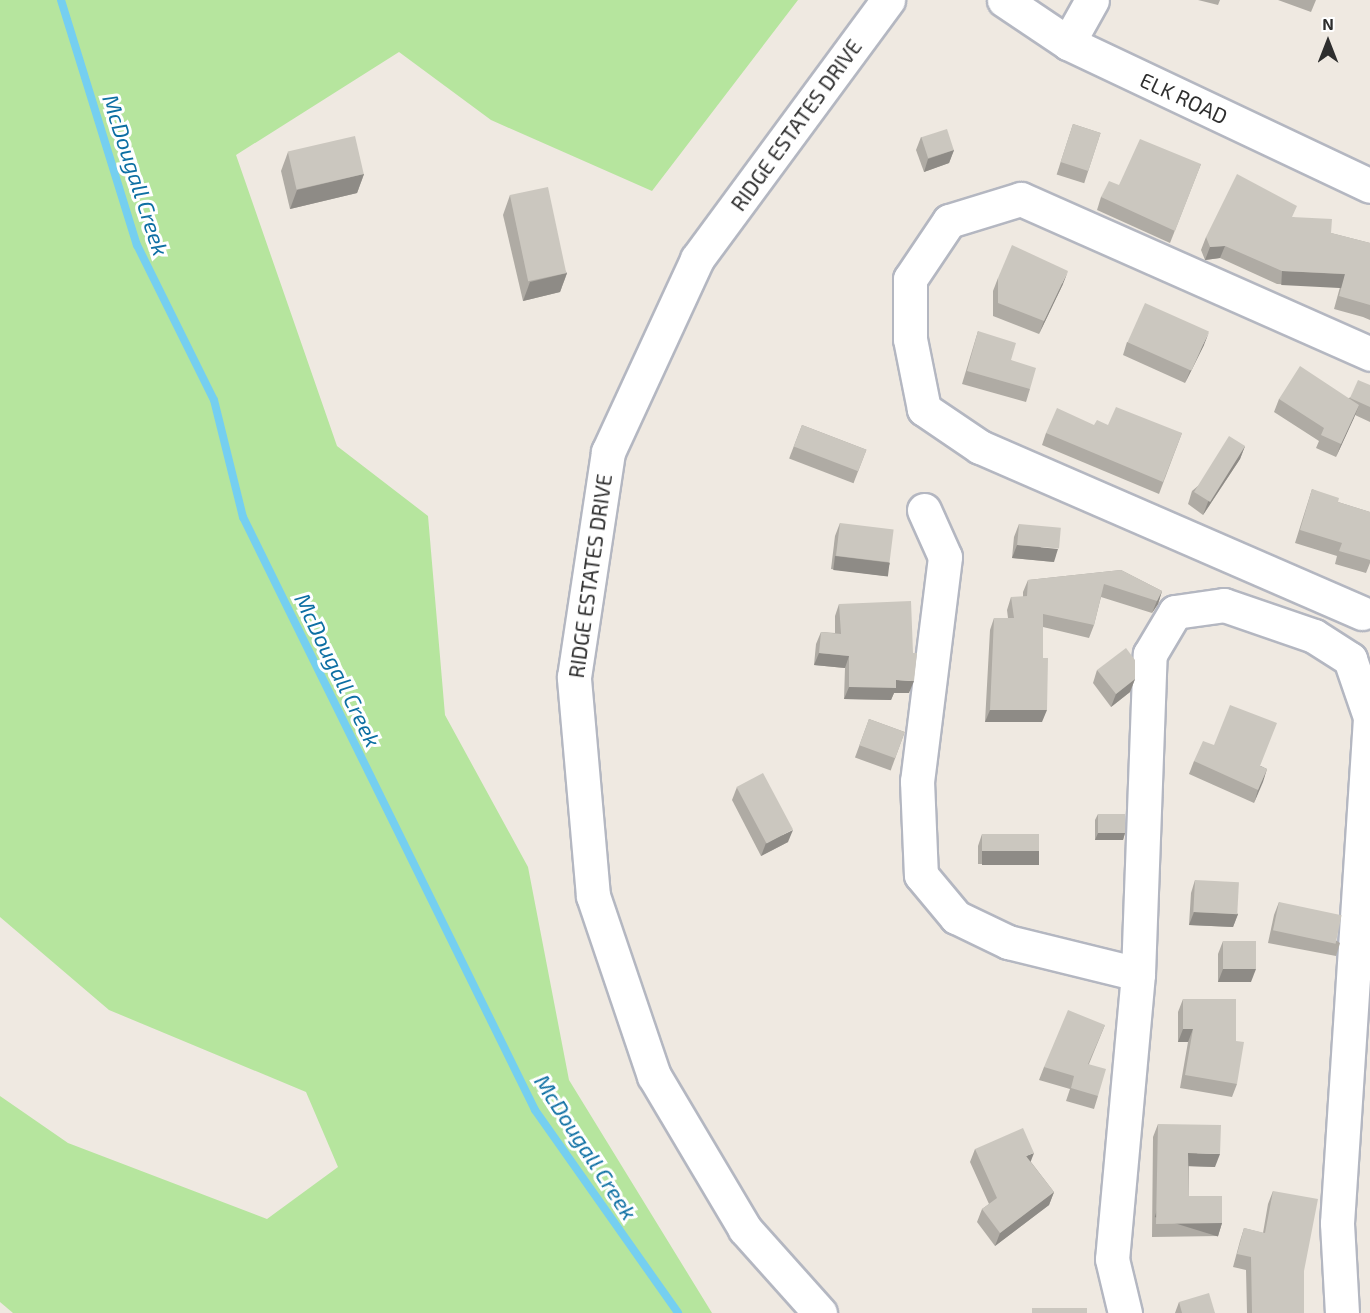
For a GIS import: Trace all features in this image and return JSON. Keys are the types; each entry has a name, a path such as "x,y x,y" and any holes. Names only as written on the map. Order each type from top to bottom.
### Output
{"street":[{"name":"RIDGE ESTATES DRIVE","path":"820,1313 745,1229 654,1076 593,896 574,677 608,452 697,259 888,0"},
{"name":"ELK ROAD","path":"1004,0 1068,43 1370,186"},
{"path":"1068,43 1092,0"},
{"path":"1362,613 980,447 924,409 910,339 910,279 948,221 1021,200 1370,354"},
{"path":"924,510 945,557 917,781 921,875 956,918 1008,942 1138,974"},
{"path":"1125,1313 1112,1259 1138,974 1150,654 1175,612 1224,606 1314,636 1350,659 1370,718 1337,1223 1342,1313"}],"green space":[{"path":"0,0 798,0 652,191 491,120 399,52 236,155 337,446 428,516 445,715 528,867 569,1080 712,1313 13,1313 0,1302 0,1096 68,1143 267,1219 338,1167 306,1092 109,1010 0,917"}],"building":[{"path":"1073,124 1101,133 1088,171 1061,162"},
{"path":"947,129 954,150 928,158 921,137"},
{"path":"355,136 364,174 297,190 288,152"},
{"path":"1140,139 1201,164 1175,231 1101,197 1109,181 1119,185"},
{"path":"1237,174 1297,206 1292,217 1332,219 1331,233 1370,243 1370,305 1339,296 1345,274 1282,271 1225,246 1210,247 1206,237"},
{"path":"548,187 566,273 528,281 510,195"},
{"path":"1012,245 1068,271 1044,321 998,303 998,278"},
{"path":"1145,303 1209,331 1191,371 1128,342"},
{"path":"978,331 1016,343 1011,360 1036,368 1030,389 967,371"},
{"path":"1300,366 1359,405 1341,444 1321,435 1324,428 1279,399"},
{"path":"1358,380 1370,385 1370,407 1350,398"},
{"path":"1116,407 1182,433 1163,482 1046,433 1057,408 1094,425 1097,420 1108,425"},
{"path":"802,425 866,450 858,471 794,446"},
{"path":"1229,436 1245,446 1210,502 1194,492"},
{"path":"1312,489 1339,498 1338,502 1370,512 1370,560 1339,551 1342,543 1300,530"},
{"path":"840,523 894,530 890,562 836,556"},
{"path":"1019,524 1061,528 1059,549 1017,545"},
{"path":"1121,570 1162,591 1157,601 1104,584 1094,625 1043,614 1043,658 1048,658 1047,710 990,710 994,618 1014,618 1011,597 1027,596 1028,580"},
{"path":"911,601 913,653 917,653 914,681 896,680 896,688 849,687 849,656 819,653 821,632 841,634 839,604"},
{"path":"1126,648 1135,660 1135,679 1116,694 1097,670"},
{"path":"1230,705 1277,723 1260,766 1267,769 1258,790 1194,761 1203,741 1214,745"},
{"path":"869,719 905,732 895,758 859,745"},
{"path":"763,773 793,830 767,844 737,787"},
{"path":"1098,814 1125,814 1125,833 1098,833"},
{"path":"982,834 1039,834 1039,851 982,851"},
{"path":"1195,880 1239,882 1237,914 1193,912"},
{"path":"1279,902 1342,915 1336,944 1273,930"},
{"path":"1223,941 1256,941 1256,969 1223,969"},
{"path":"1183,999 1236,999 1236,1041 1244,1042 1237,1084 1185,1075 1193,1029 1183,1029"},
{"path":"1068,1010 1105,1025 1088,1064 1106,1069 1098,1096 1071,1088 1074,1076 1044,1067"},
{"path":"1158,1124 1221,1125 1220,1154 1188,1153 1189,1196 1222,1196 1222,1223 1156,1224"},
{"path":"1023,1128 1034,1153 1026,1156 1054,1192 1000,1233 982,1209 997,1198 975,1149"},
{"path":"1273,1191 1318,1199 1304,1271 1304,1313 1252,1313 1251,1257 1237,1254 1244,1228 1265,1233"},
{"path":"1209,1293 1215,1313 1182,1313 1179,1302"},
{"path":"1032,1308 1087,1308 1087,1313 1032,1313"}],"waterway":[{"name":"McDougall Creek","path":"61,0 137,245 214,400 243,517 535,1110 678,1313"}]}
